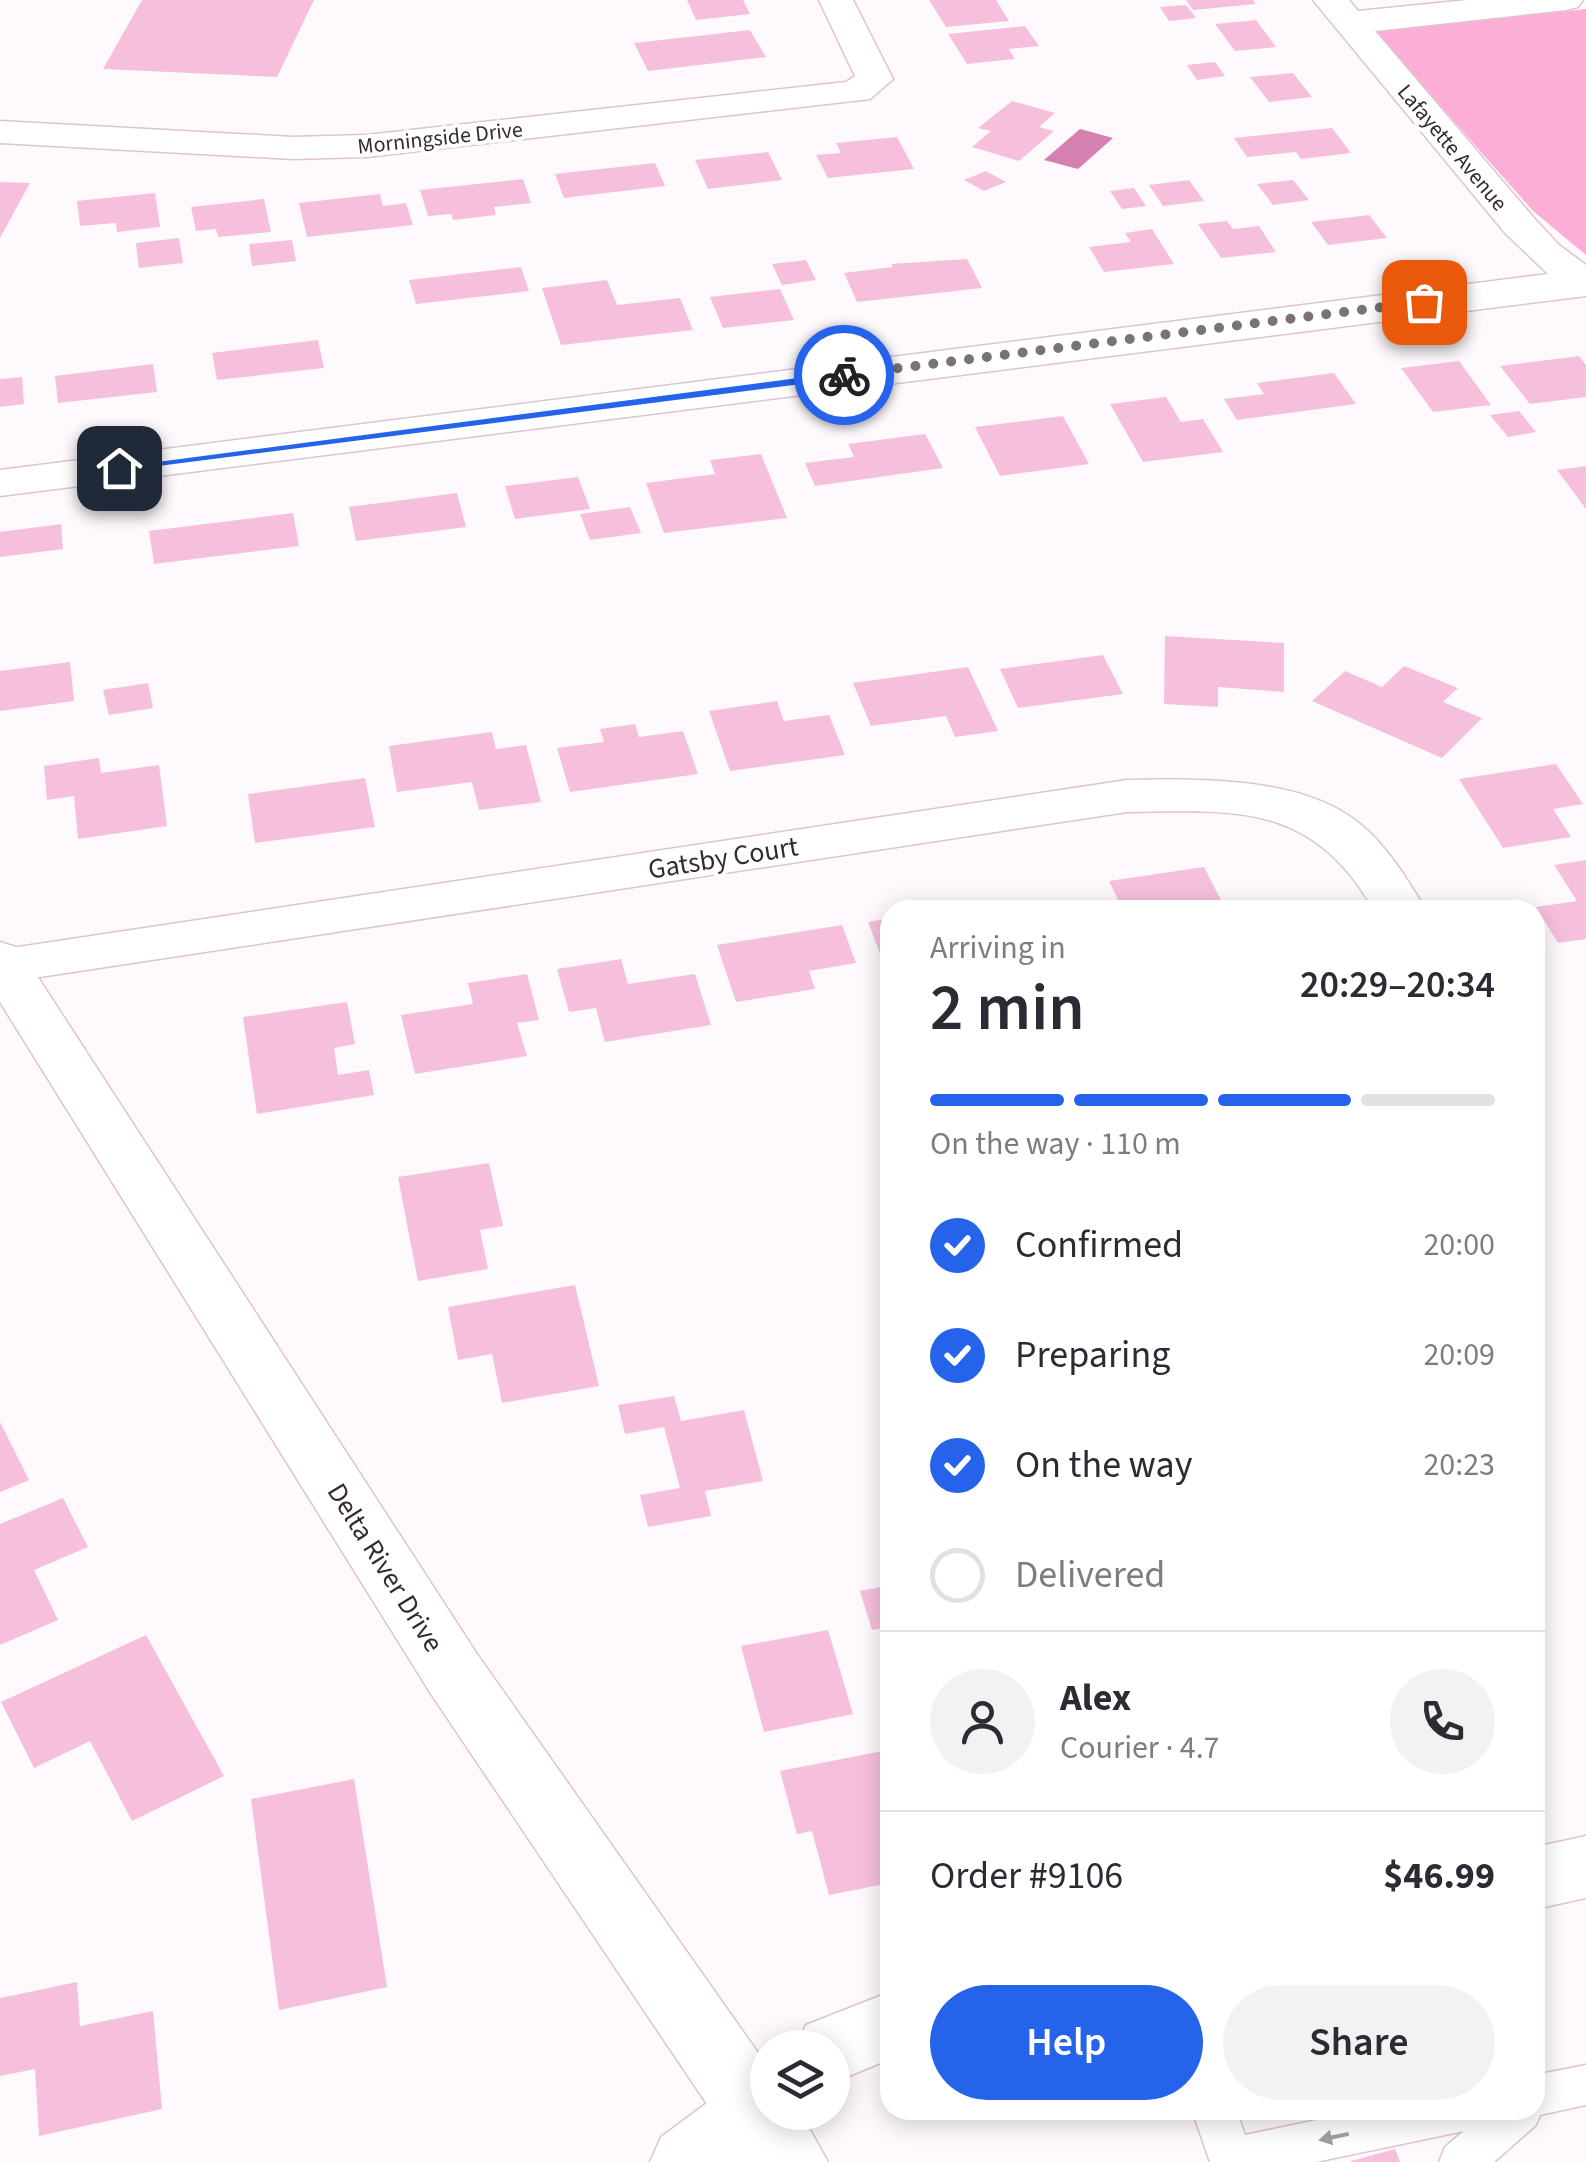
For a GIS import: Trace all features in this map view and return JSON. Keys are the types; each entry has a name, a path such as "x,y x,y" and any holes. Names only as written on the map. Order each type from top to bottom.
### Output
{"street":[{"name":"Morningside Drive","path":"0,132 294,148 366,146 842,94 857,91 875,79 873,68 836,0"},
{"path":"1340,12 1566,0"},
{"name":"Lafayette Avenue","path":"1340,12 1519,225 1545,253 1584,283"},
{"path":"0,482 1584,283"},
{"name":"Gatsby Court","path":"3,963 1127,796 1212,794 1320,820 1380,875 1394,900"},
{"name":"Delta River Drive","path":"3,963 454,1674 750,2096"},
{"path":"1545,1876 1586,1867"},
{"path":"850,2041 880,2029"},
{"path":"688,2162 762,2130"}],"lane":[{"path":"1545,2096 1586,2085"},
{"path":"1218,2120 1232,2160 1418,2120"},
{"path":"1461,2162 1508,2120"}],"shaded area":[{"path":"1586,9 1586,255 1533,211 1375,32"},
{"path":"1080,129 1113,138 1078,169 1044,160"}],"building":[{"path":"142,0 314,0 277,77 103,69"},
{"path":"687,0 743,0 750,14 696,20"},
{"path":"929,0 996,0 1009,21 946,27"},
{"path":"1186,0 1253,0 1256,4 1193,10"},
{"path":"1186,5 1196,18 1169,21 1160,7"},
{"path":"1256,20 1276,47 1235,51 1215,24"},
{"path":"1025,26 1039,46 1009,49 1015,59 967,64 948,34"},
{"path":"750,30 766,57 648,71 634,43"},
{"path":"1215,62 1225,76 1197,80 1187,65"},
{"path":"1293,73 1312,97 1269,102 1250,77"},
{"path":"1012,101 1055,113 1039,127 1054,131 1019,161 972,147 991,131 978,128"},
{"path":"1332,128 1351,153 1301,159 1296,152 1247,157 1234,138"},
{"path":"897,137 914,169 828,178 816,155 841,153 836,143"},
{"path":"768,152 782,180 708,189 695,160"},
{"path":"655,163 665,186 564,198 555,174"},
{"path":"986,171 1006,182 984,191 964,180"},
{"path":"523,179 531,203 494,207 496,215 453,220 451,214 428,216 420,190"},
{"path":"1189,180 1204,201 1163,206 1149,185"},
{"path":"1293,180 1309,200 1273,205 1257,184"},
{"path":"0,182 30,183 0,238"},
{"path":"1134,188 1146,206 1122,209 1110,191"},
{"path":"155,193 160,227 117,232 116,223 80,226 77,201"},
{"path":"380,194 383,206 406,203 413,225 307,237 299,203"},
{"path":"264,199 271,232 218,237 216,229 196,231 191,207"},
{"path":"1369,215 1387,238 1328,245 1311,222"},
{"path":"1227,221 1233,229 1259,226 1276,252 1221,258 1198,224"},
{"path":"1152,229 1174,264 1104,272 1089,247 1131,242 1125,233"},
{"path":"179,238 183,263 139,268 136,243"},
{"path":"292,240 296,261 252,266 249,244"},
{"path":"967,259 982,288 857,302 844,273 893,267 891,264"},
{"path":"806,260 816,280 782,285 772,264"},
{"path":"521,267 529,291 416,304 409,280"},
{"path":"607,280 617,305 680,298 693,330 561,345 542,288"},
{"path":"780,289 794,320 723,328 710,297"},
{"path":"318,340 324,368 217,380 212,353"},
{"path":"1579,356 1586,365 1586,397 1530,404 1500,366"},
{"path":"1459,361 1491,405 1433,412 1401,368"},
{"path":"153,364 157,392 58,403 55,376"},
{"path":"1334,373 1356,404 1237,420 1224,399 1264,394 1257,383"},
{"path":"22,377 24,404 0,407 0,379"},
{"path":"1166,397 1181,422 1203,419 1223,452 1143,462 1110,404"},
{"path":"1519,411 1536,432 1508,437 1490,415"},
{"path":"1063,416 1089,464 1000,476 975,427"},
{"path":"925,434 943,468 815,486 805,463 854,457 848,444"},
{"path":"761,454 787,518 664,533 646,483 715,474 710,460"},
{"path":"1586,466 1586,509 1557,470"},
{"path":"578,477 590,509 515,519 505,486"},
{"path":"457,493 466,527 356,541 349,507"},
{"path":"630,507 641,533 590,540 580,514"},
{"path":"293,513 299,546 154,564 149,531"},
{"path":"61,524 63,549 0,557 0,532"},
{"path":"1165,636 1284,643 1284,692 1218,687 1218,707 1164,704"},
{"path":"1103,655 1123,694 1018,708 1000,669"},
{"path":"70,662 74,701 0,711 0,671"},
{"path":"1404,666 1458,688 1443,702 1482,718 1442,758 1312,701 1345,671 1382,687"},
{"path":"968,667 998,731 955,737 946,716 871,726 853,683"},
{"path":"148,683 153,708 109,715 103,690"},
{"path":"777,701 784,721 829,715 845,755 730,771 709,711"},
{"path":"635,724 639,737 683,731 698,774 570,792 557,748 604,742 600,729"},
{"path":"492,732 496,749 526,745 541,802 479,810 472,782 397,792 389,746"},
{"path":"99,758 101,773 159,765 167,826 78,839 74,796 47,800 44,766"},
{"path":"1556,764 1583,804 1553,809 1571,837 1503,848 1459,779"},
{"path":"365,778 375,827 255,843 248,794"},
{"path":"1586,860 1586,939 1558,943 1545,922 1545,906 1577,901 1554,865"},
{"path":"1204,867 1221,900 1118,900 1109,881"},
{"path":"880,920 880,954 868,922"},
{"path":"842,925 856,963 809,971 815,989 736,1002 717,945"},
{"path":"621,959 628,984 695,974 711,1025 605,1042 596,1008 569,1012 557,969"},
{"path":"527,974 539,1020 517,1023 527,1056 415,1074 401,1015 473,1004 468,983"},
{"path":"347,1002 355,1044 334,1048 338,1075 369,1070 374,1095 257,1114 243,1017"},
{"path":"489,1163 503,1226 480,1230 488,1269 418,1281 398,1177"},
{"path":"575,1285 599,1386 502,1403 492,1354 458,1360 448,1307"},
{"path":"674,1396 681,1421 744,1410 763,1481 705,1491 711,1516 648,1527 640,1495 680,1488 664,1427 625,1434 618,1405"},
{"path":"0,1422 29,1480 0,1492"},
{"path":"63,1498 88,1547 34,1570 58,1620 0,1645 0,1524"},
{"path":"880,1587 880,1629 872,1630 860,1591"},
{"path":"828,1630 853,1714 764,1732 741,1646"},
{"path":"146,1635 224,1776 132,1821 90,1741 34,1768 1,1702"},
{"path":"880,1752 880,1885 829,1895 812,1831 797,1834 780,1771"},
{"path":"354,1779 387,1987 279,2010 251,1799"},
{"path":"77,1982 80,2026 153,2011 162,2109 39,2136 35,2069 0,2076 0,1998"},
{"path":"1395,2149 1400,2162 1351,2162 1351,2161"}],"way so far":[{"path":"844,375 1424,302"}],"route":[{"path":"119,468 844,375"}]}
